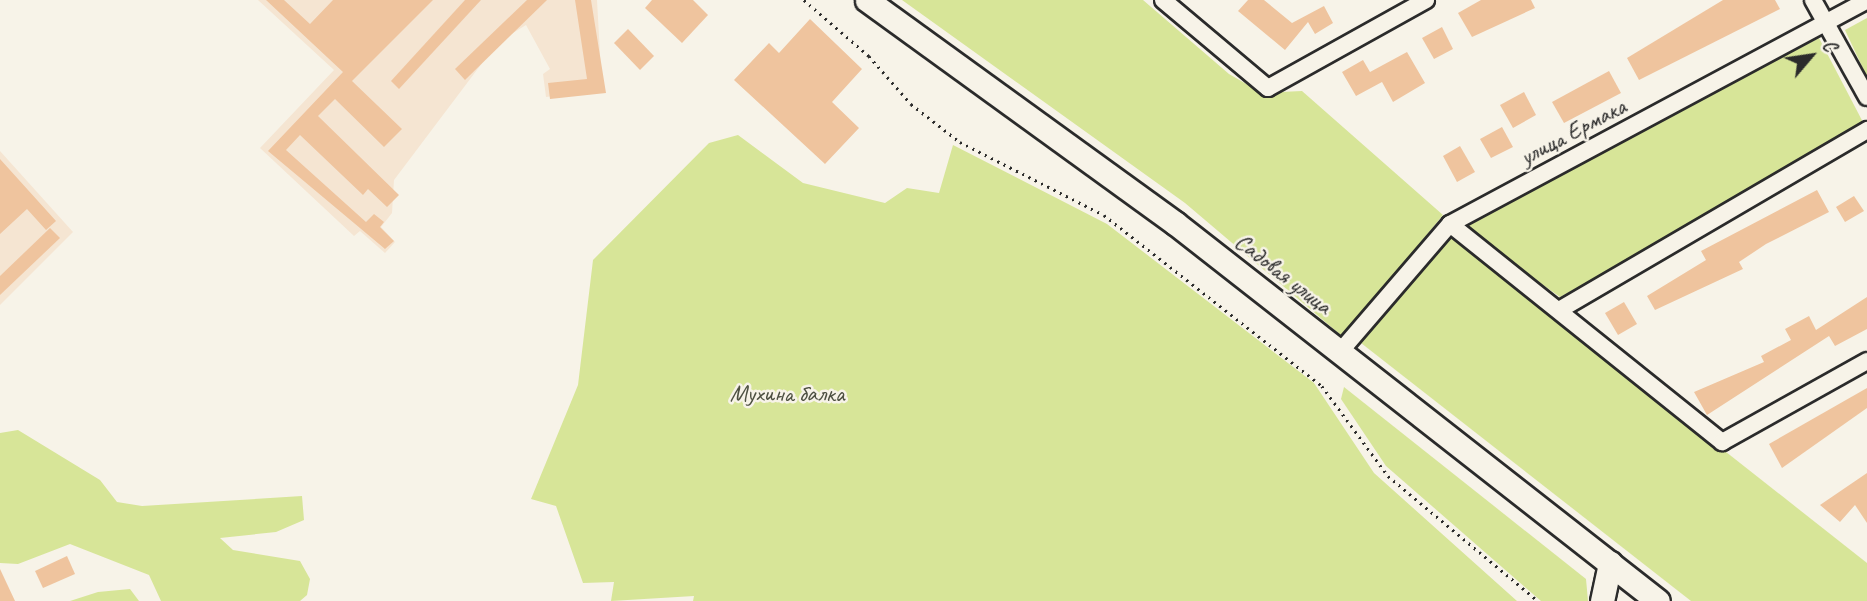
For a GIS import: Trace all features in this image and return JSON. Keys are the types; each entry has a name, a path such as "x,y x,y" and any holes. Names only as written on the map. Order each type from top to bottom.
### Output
{"main road":[{"name":"Садовая улица","path":"867,0 1175,223 1610,563 1652,600"},
{"path":"1602,601 1610,563"}],"street":[{"path":"1163,0 1268,88 1426,0"},
{"path":"1813,0 1867,97"},
{"name":"улица Ермака","path":"1339,353 1450,224 1867,0"},
{"path":"1561,309 1867,130"},
{"path":"1450,224 1561,309 1722,442 1867,361"}],"path":[{"path":"804,0 869,56 911,104 960,142 1104,215 1311,377 1388,476 1538,601"}],"shaded area":[{"path":"258,0 597,0 602,90 546,97 543,74 550,69 526,25 498,42 394,180 392,213 381,227 395,242 385,253 360,231 354,236 260,148 334,70"},
{"path":"0,151 73,232 0,305"}],"green space":[{"path":"902,0 1143,0 1229,74 1262,93 1302,91 1443,215 1343,337 1185,203"},
{"path":"1867,18 1867,77 1845,30"},
{"path":"1819,38 1866,128 1560,297 1460,226"},
{"name":"Мухина балка","path":"738,135 803,183 885,203 907,188 939,193 953,145 1107,224 1314,383 1374,473 1517,601 693,601 694,596 611,601 614,582 583,583 556,506 531,499 578,385 593,260 709,143"},
{"path":"1452,236 1867,563 1867,601 1691,601 1361,343"},
{"path":"1344,387 1586,579 1588,601 1541,601 1386,466 1341,399"},
{"path":"18,430 100,480 117,502 142,506 302,496 304,520 276,532 220,538 233,550 300,561 310,579 307,595 300,601 161,601 149,575 70,544 18,564 0,563 0,433"},
{"path":"130,589 139,601 70,601 98,592"}],"building":[{"path":"266,0 284,0 310,24 333,0 433,0 352,81 402,129 384,147 335,99 318,116 399,195 387,207 368,189 363,195 300,135 286,150 366,222 374,214 384,222 380,227 394,241 385,249 268,151 343,72"},
{"path":"465,0 481,0 399,89 391,81"},
{"path":"527,0 547,0 465,80 455,69"},
{"path":"575,0 591,0 606,93 550,99 548,83 587,79"},
{"path":"652,0 693,0 708,15 682,43 645,8"},
{"path":"1248,0 1264,0 1292,23 1324,6 1333,23 1315,34 1308,22 1285,50 1238,11"},
{"path":"1481,0 1531,0 1535,8 1472,37 1458,13"},
{"path":"1723,0 1775,0 1780,9 1639,80 1627,58"},
{"path":"810,19 862,69 832,102 859,128 825,164 734,80 769,43 779,53"},
{"path":"1442,27 1453,49 1434,59 1422,38"},
{"path":"628,29 654,56 640,70 614,43"},
{"path":"1407,52 1425,83 1393,102 1382,82 1356,96 1342,72 1363,60 1370,72"},
{"path":"1609,71 1621,93 1564,123 1552,102"},
{"path":"1524,92 1536,115 1513,128 1500,105"},
{"path":"1502,127 1513,147 1491,158 1480,139"},
{"path":"1460,146 1475,172 1457,182 1443,156"},
{"path":"0,159 56,221 46,230 27,209 0,234"},
{"path":"1817,190 1829,212 1766,244 1739,262 1743,269 1655,310 1647,296 1706,260 1701,251"},
{"path":"1854,196 1864,211 1845,222 1836,207"},
{"path":"50,228 60,238 0,295 0,276"},
{"path":"1867,297 1867,329 1835,346 1829,336 1707,415 1694,392 1764,362 1761,356 1791,340 1785,329 1809,316 1816,330"},
{"path":"1624,302 1637,324 1618,335 1605,313"},
{"path":"1867,388 1867,408 1782,468 1769,444"},
{"path":"1867,473 1867,523 1855,505 1840,522 1820,505"},
{"path":"67,556 75,574 43,588 35,571"},
{"path":"0,569 15,601 0,601"}]}
